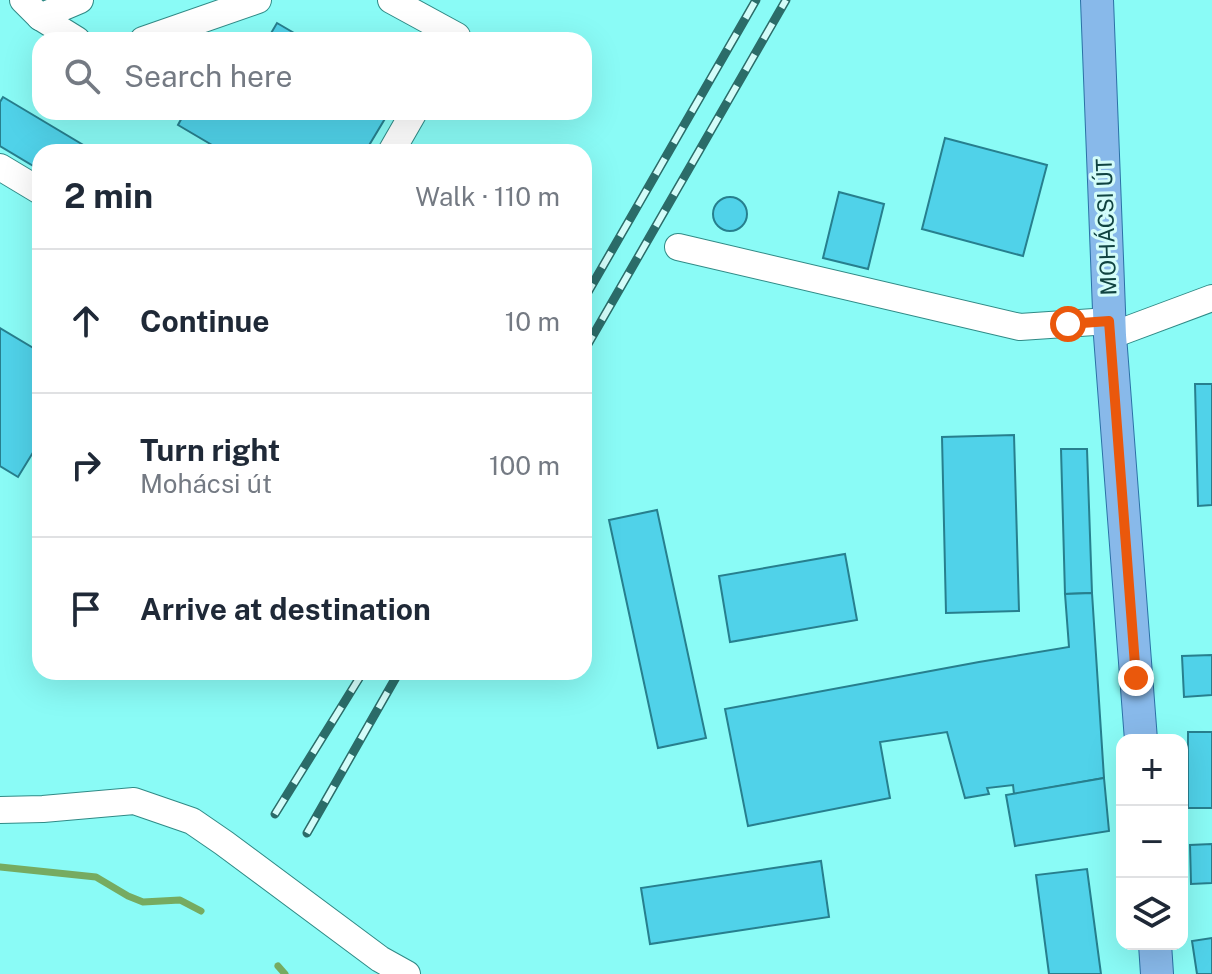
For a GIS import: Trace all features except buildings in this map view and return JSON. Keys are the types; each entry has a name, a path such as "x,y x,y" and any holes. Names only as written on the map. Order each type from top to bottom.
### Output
{"main road":[{"name":"MOHÁCSI ÚT","path":"1097,0 1110,328 1141,734"},
{"path":"1155,950 1157,974"}],"street":[{"path":"31,8 80,0"},
{"path":"166,32 258,0"},
{"path":"391,0 450,32"},
{"path":"31,8 66,32"},
{"path":"396,144 409,120"},
{"path":"0,167 32,186"},
{"path":"678,247 1020,327 1110,328 1212,298"},
{"path":"0,810 134,801 192,821 380,959 407,974"}],"waterway":[{"path":"0,867 96,877 143,902 180,900 201,911"},
{"path":"278,966 285,974"}],"railway":[{"path":"592,285 756,0"},
{"path":"592,337 786,0"},
{"path":"275,814 358,680"},
{"path":"307,833 394,680"}],"route":[{"path":"1068,324 1109,321 1136,678"}]}
